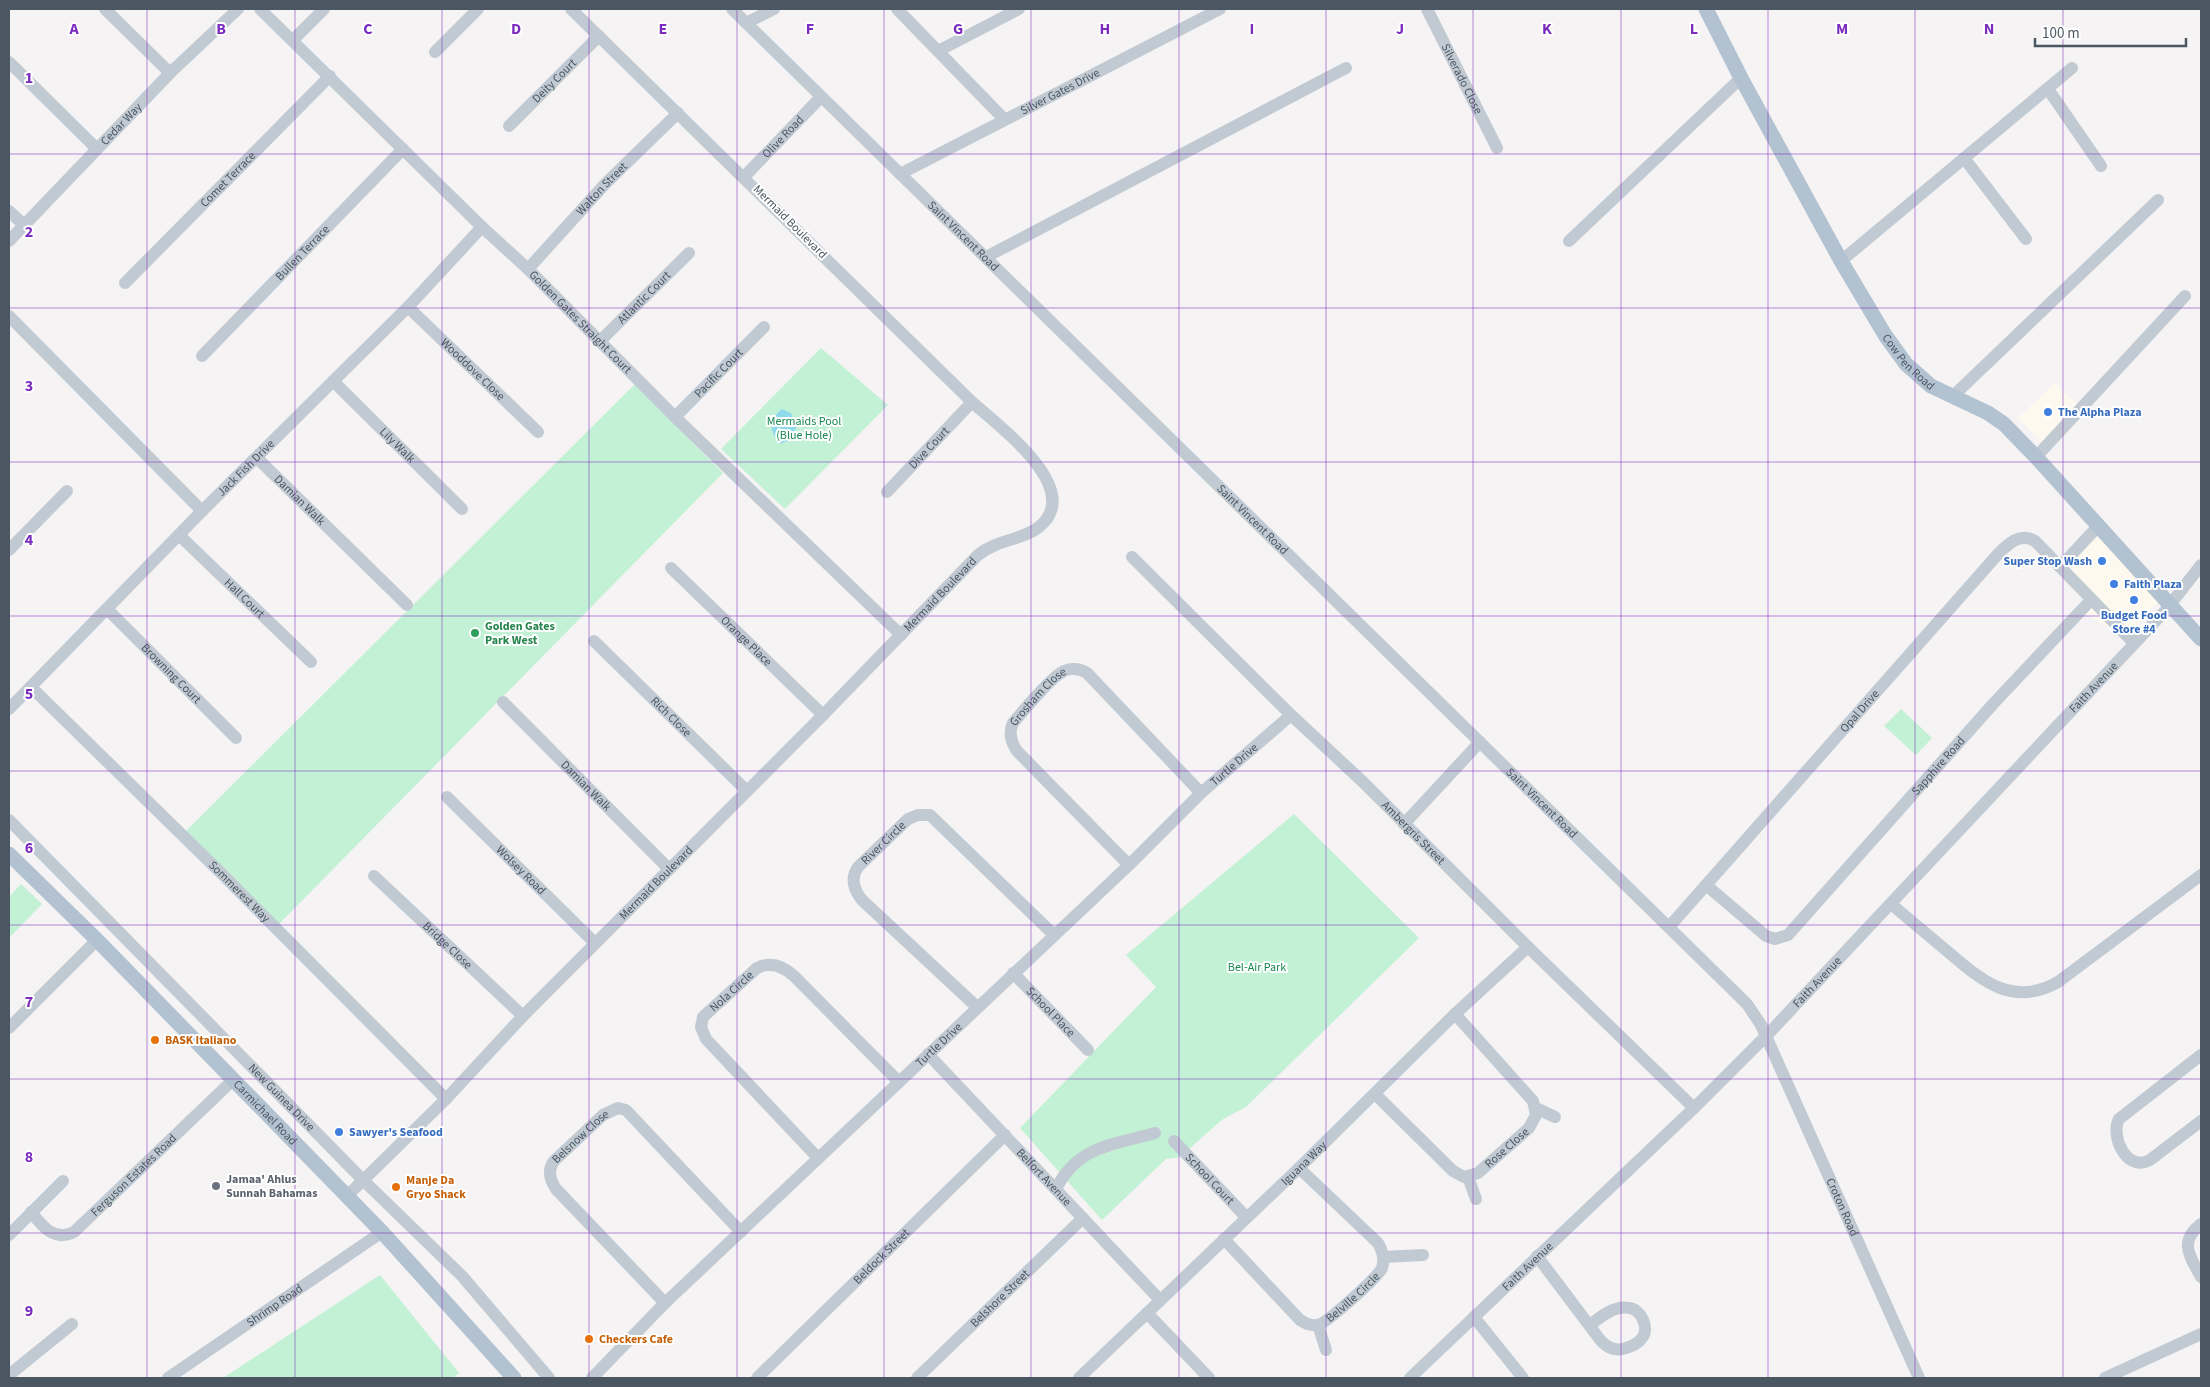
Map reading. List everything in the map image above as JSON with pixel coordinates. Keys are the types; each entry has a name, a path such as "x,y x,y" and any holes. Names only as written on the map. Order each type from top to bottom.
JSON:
{"main road":[{"name":"Cow Pen Road","path":"1706,9 1741,78 1841,261 1888,340 1906,364 1925,383 1997,419 2036,457 2201,639"},
{"name":"Carmichael Road","path":"9,854 96,940 382,1232 514,1378"}],"street":[{"path":"104,9 170,73"},
{"name":"Cedar Way","path":"9,241 96,148 170,73 238,9"},
{"name":"Golden Gates Straight Court","path":"260,9 901,635"},
{"path":"293,40 324,9"},
{"path":"435,52 478,9"},
{"name":"Mermaid Boulevard","path":"347,1196 446,1099 522,1016 823,715 978,555 997,543 1033,531 1043,524 1050,510 1052,494 1038,464 972,402 744,176 571,9"},
{"name":"Saint Vincent Road","path":"732,9 1747,1004 1758,1019 1766,1036"},
{"path":"746,23 774,9"},
{"path":"897,9 1004,119"},
{"path":"938,51 1019,9"},
{"name":"Silver Gates Drive","path":"900,174 1220,9"},
{"name":"Silverado Close","path":"1427,9 1497,148"},
{"name":"Deity Court","path":"509,126 598,36"},
{"path":"9,62 96,148"},
{"path":"986,257 1346,68"},
{"path":"1841,261 2072,68"},
{"name":"Comet Terrace","path":"125,283 330,76"},
{"path":"1569,241 1741,78"},
{"path":"2048,88 2101,166"},
{"name":"Olive Road","path":"744,176 821,96"},
{"name":"Walton Street","path":"528,269 605,184 678,114"},
{"name":"Bullen Terrace","path":"202,356 403,149"},
{"path":"1964,158 2026,239"},
{"path":"1952,397 2158,200"},
{"path":"9,211 24,225"},
{"name":"Jack Fish Drive","path":"9,710 202,511 408,307 482,227"},
{"name":"Atlantic Court","path":"600,341 689,253"},
{"path":"2036,457 2185,296"},
{"name":"Wooddove Close","path":"408,307 538,432"},
{"path":"9,316 202,511"},
{"name":"Pacific Court","path":"676,417 764,327"},
{"name":"Lily Walk","path":"333,381 462,509"},
{"name":"Dive Court","path":"887,492 972,402"},
{"name":"Damian Walk","path":"256,458 407,605"},
{"path":"9,550 68,491"},
{"path":"2099,525 2060,567 2134,643"},
{"name":"Hall Court","path":"179,535 311,662"},
{"name":"Opal Drive","path":"1669,927 2006,546 2019,538 2032,539 2060,567"},
{"name":"Ambergris Street","path":"1132,557 1528,948 1694,1108"},
{"name":"Faith Avenue","path":"1410,1378 1694,1108 1766,1036 2171,604 2201,565"},
{"name":"Orange Place","path":"671,568 823,715"},
{"name":"Sapphire Road","path":"1706,885 1766,936 1775,939 1788,935 1993,704 2091,600"},
{"name":"Browning Court","path":"107,609 236,738"},
{"name":"Rich Close","path":"594,641 747,791"},
{"name":"Grosham Close","path":"1129,865 1017,752 1012,741 1012,725 1056,676 1066,670 1074,669 1087,673 1202,794"},
{"name":"Sommerest Way","path":"31,687 224,876 446,1099"},
{"name":"Damian Walk","path":"503,702 669,869"},
{"name":"Turtle Drive","path":"592,1378 665,1303 1053,934 1129,865 1202,794 1291,714"},
{"path":"1404,824 1480,742"},
{"name":"Wolsey Road","path":"447,796 595,943"},
{"name":"River Circle","path":"977,1007 858,896 854,883 855,872 884,842 908,819 918,815 930,815 1053,934"},
{"name":"New Guinea Drive","path":"9,820 363,1180 462,1276 549,1378"},
{"path":"1891,904 1982,980 2008,991 2029,992 2050,987 2058,982 2201,875"},
{"name":"Bridge Close","path":"374,876 522,1016"},
{"path":"9,1028 96,940"},
{"name":"Iguana Way","path":"1080,1378 1299,1168 1455,1014 1528,948"},
{"name":"Nola Circle","path":"818,1158 706,1039 701,1027 704,1015 757,968 768,964 779,966 794,976 899,1082"},
{"name":"School Place","path":"1013,973 1088,1050"},
{"path":"1455,1014 1529,1095 1536,1108 1555,1117"},
{"name":"Croton Road","path":"1766,1036 1919,1378"},
{"name":"Belfort Avenue","path":"928,1054 1160,1300"},
{"path":"2201,1055 2119,1119 2116,1129 2125,1154 2132,1162 2140,1164 2150,1160 2201,1121"},
{"name":"Ferguson Estates Road","path":"31,1212 44,1228 54,1234 64,1236 74,1232 233,1080"},
{"path":"1375,1094 1456,1173 1468,1177 1476,1198"},
{"name":"Belsnow Close","path":"665,1303 552,1183 549,1169 554,1160 610,1110 618,1108 626,1110 741,1232"},
{"name":"Rose Close","path":"1468,1177 1480,1171 1529,1128 1535,1118 1536,1108"},
{"path":"1056,1189 1062,1176 1074,1162 1090,1152 1155,1133"},
{"name":"Beldock Street","path":"757,1378 1005,1135"},
{"name":"School Court","path":"1174,1141 1246,1217"},
{"name":"Belville Circle","path":"1224,1239 1300,1320 1308,1325 1318,1325 1328,1319 1377,1276 1382,1267 1383,1257 1375,1240 1299,1168"},
{"path":"9,1234 63,1181"},
{"name":"Belshore Street","path":"917,1378 1083,1218"},
{"path":"2201,1224 2190,1235 2187,1245 2190,1257 2201,1276"},
{"name":"Shrimp Road","path":"168,1378 382,1232"},
{"path":"1383,1257 1423,1255"},
{"path":"1537,1256 1590,1325"},
{"path":"1147,1313 1209,1378"},
{"path":"1474,1317 1524,1378"},
{"path":"9,1375 72,1324"},
{"path":"1318,1325 1326,1350"},
{"path":"2105,1378 2201,1334"}],"shaded area":[{"name":"The Alpha Plaza","path":"2055,383 2078,405 2042,443 2018,418"},
{"name":"Faith Plaza","path":"2100,534 2160,600 2125,638 2086,614 2097,601 2068,568"}],"green space":[{"name":"Mermaids Pool (Blue Hole)","path":"821,348 888,405 785,509 721,449"},
{"name":"Golden Gates Park West","path":"635,384 723,473 279,924 186,831"},
{"path":"1901,709 1932,738 1916,755 1884,726"},
{"name":"Bel-Air Park","path":"1294,814 1419,938 1246,1107 1223,1119 1180,1157 1166,1159 1102,1220 1020,1128 1156,987 1126,955"},
{"path":"21,884 42,904 9,938 9,897"},
{"path":"380,1275 459,1373 453,1378 223,1378"}],"water":[{"path":"782,409 791,413 797,426 790,440 780,444 777,442 771,424 774,417"}],"place":[{"name":"The Alpha Plaza","path":"2048,412"},
{"name":"Super Stop Wash","path":"2102,561"},
{"name":"Faith Plaza","path":"2114,584"},
{"name":"Budget Food Store #4","path":"2134,600"},
{"name":"Golden Gates Park West","path":"475,633"},
{"name":"BASK Italiano","path":"155,1040"},
{"name":"Sawyer's Seafood","path":"339,1132"},
{"name":"Jamaa' Ahlus Sunnah Bahamas","path":"216,1186"},
{"name":"Manje Da Gryo Shack","path":"396,1187"},
{"name":"Checkers Cafe","path":"589,1339"}]}
